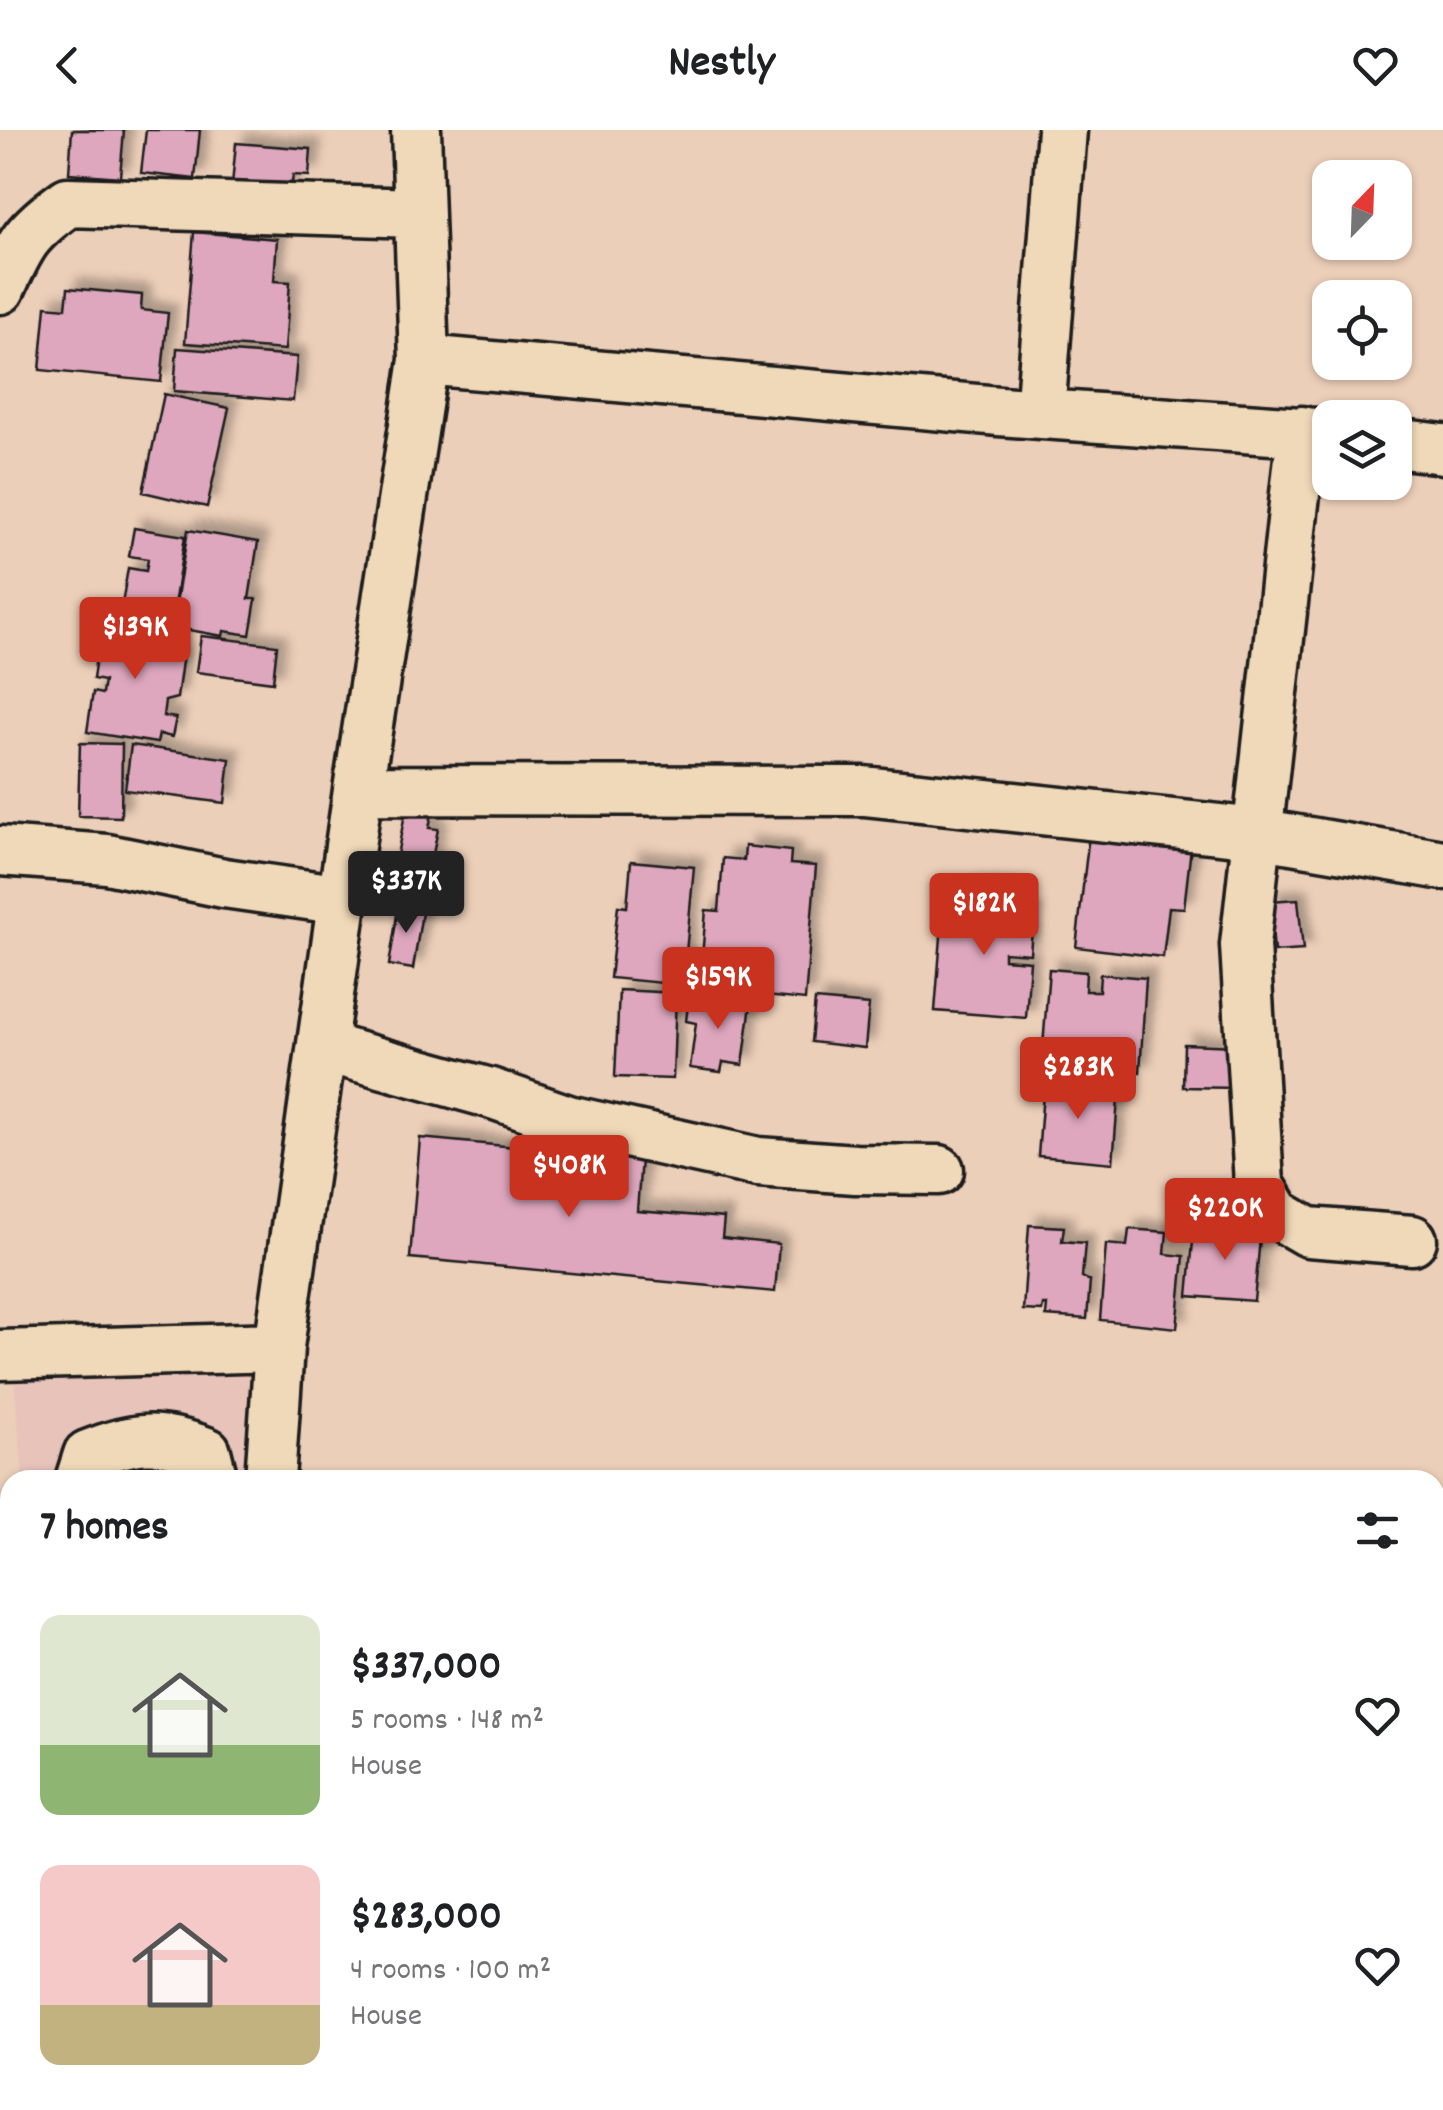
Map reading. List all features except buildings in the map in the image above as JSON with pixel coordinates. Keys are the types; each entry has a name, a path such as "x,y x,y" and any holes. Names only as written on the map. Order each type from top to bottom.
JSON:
{"street":[{"path":"271,1470 279,1346 424,360 416,130"},
{"path":"1040,414 1062,130"},
{"path":"0,289 15,254 33,227 68,202 417,213"},
{"path":"424,360 1040,414 1312,433"},
{"path":"1412,445 1443,449"},
{"path":"1312,460 1257,834 1245,944 1259,1184 1277,1214 1308,1232 1412,1240"},
{"path":"358,790 864,791 1257,834 1443,865"},
{"path":"0,851 107,860 224,883 343,900"},
{"path":"323,1048 490,1092 568,1120 758,1162 938,1170"},
{"path":"0,1354 279,1346"},
{"path":"83,1470 88,1455 124,1440 176,1440 206,1452 210,1470"}],"shaded area":[{"path":"263,1371 252,1470 22,1470 14,1380"}]}
